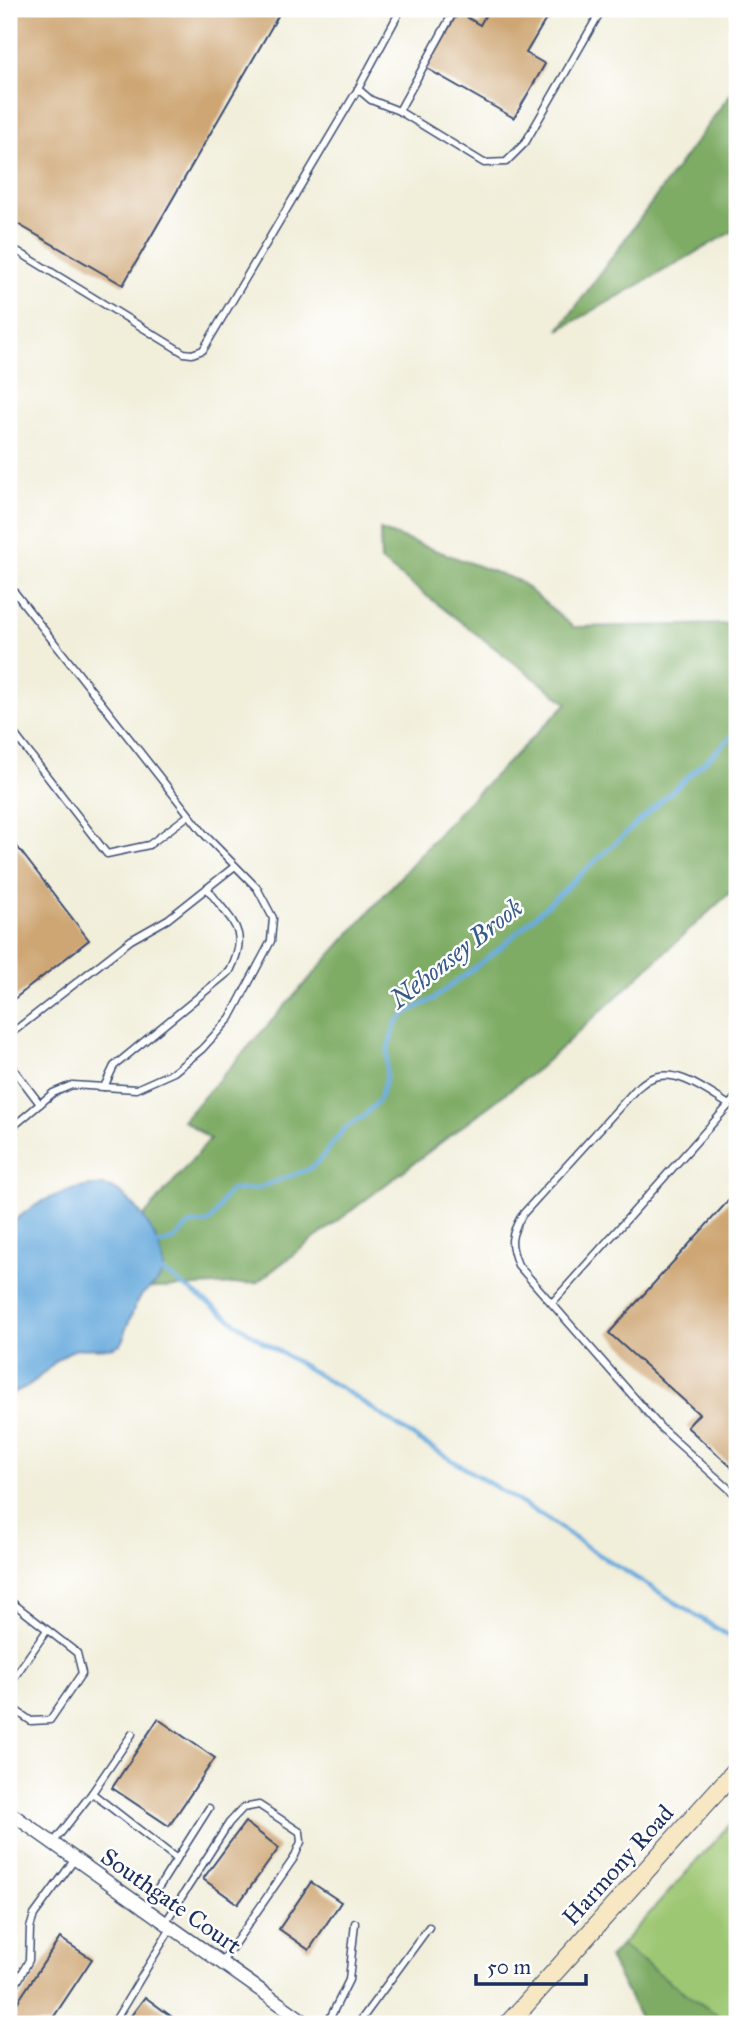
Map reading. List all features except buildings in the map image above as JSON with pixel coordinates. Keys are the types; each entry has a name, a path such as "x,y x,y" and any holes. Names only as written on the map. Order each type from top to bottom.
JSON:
{"main road":[{"name":"Harmony Road","path":"508,2024 737,1769"}],"street":[{"name":"Southgate Court","path":"9,1812 308,2024"}],"lane":[{"path":"9,246 184,353 192,355 203,351 358,89 401,9"},
{"path":"399,111 455,9"},
{"path":"358,89 371,100 399,111 484,163 506,162 526,143 602,9"},
{"path":"9,585 189,815 257,888 273,918 271,941 230,1018 202,1049 174,1072 136,1089 72,1085 53,1093 9,1129"},
{"path":"9,727 107,854 149,845 189,815"},
{"path":"9,1035 131,940 168,919 235,866"},
{"path":"104,1087 114,1066 230,971 239,953 240,932 207,888"},
{"path":"9,1063 40,1104"},
{"path":"729,1105 686,1080 668,1075 650,1078 636,1089 522,1215 513,1231 511,1247 518,1265 661,1427 737,1496"},
{"path":"552,1303 737,1096"},
{"path":"9,1600 77,1653 82,1674 50,1720 31,1721 12,1708 9,1694"},
{"path":"9,1685 47,1630"},
{"path":"53,1843 92,1793 132,1734"},
{"path":"92,1793 177,1858"},
{"path":"113,2024 229,1823 243,1808 259,1805 300,1832 301,1842 295,1858 221,1963"},
{"path":"145,1909 209,1808"},
{"path":"9,1991 29,1960 30,1928 34,1915 75,1859"},
{"path":"327,2024 349,1980 355,1923"},
{"path":"358,2024 429,1927"}],"green space":[{"path":"737,85 737,229 559,330"},
{"path":"380,530 519,581 573,627 737,624 737,886 539,1068 256,1283 119,1290 133,1229 210,1139 183,1120 461,809 567,703 381,561"},
{"path":"737,1816 737,2024 732,2024 690,1997 621,1945"},
{"path":"621,1945 690,1997 732,2024 643,2024 609,1958"}],"water":[{"path":"90,1186 111,1188 130,1201 139,1212 160,1250 163,1262 161,1277 139,1300 120,1344 114,1347 74,1350 56,1361 35,1381 9,1395 9,1226 46,1200"}],"waterway":[{"name":"Nehonsey Brook","path":"154,1246 175,1239 190,1224 207,1223 231,1190 255,1189 309,1169 317,1163 344,1129 365,1115 379,1100 386,1078 388,1048 396,1023 408,1012 432,1000 499,949 737,732"},
{"path":"159,1270 260,1340 352,1395 737,1641"}]}
